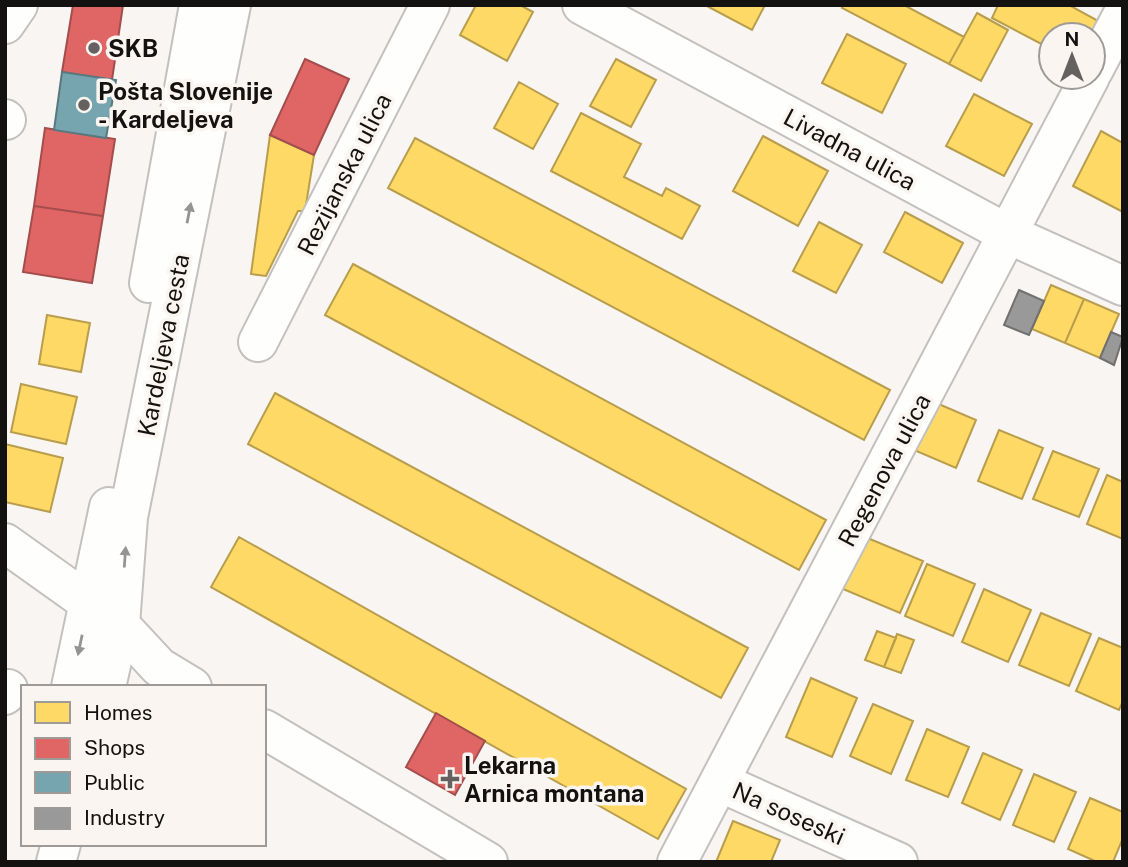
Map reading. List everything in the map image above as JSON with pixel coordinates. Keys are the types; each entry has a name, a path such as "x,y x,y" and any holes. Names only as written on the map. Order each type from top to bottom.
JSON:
{"street":[{"path":"5,24 19,5"},
{"name":"Kardeljeva cesta","path":"71,685 89,603 199,5"},
{"name":"Kardeljeva cesta","path":"106,685 120,625 128,517 231,5"},
{"name":"Rezijanska ulica","path":"258,342 430,5"},
{"name":"Livadna ulica","path":"582,5 1008,234 1123,286"},
{"path":"1107,44 1123,14"},
{"name":"Regenova ulica","path":"677,862 1083,91"},
{"path":"5,543 120,625 159,667 189,685"},
{"path":"266,730 488,862"},
{"name":"Na soseski","path":"719,782 898,862"}],"building: Homes":[{"path":"476,5 520,5 533,12 507,61 460,35"},
{"path":"705,5 765,5 752,30"},
{"path":"844,5 904,5 964,37 949,64 842,8"},
{"path":"998,5 1069,5 1098,21 1037,21 1037,42 992,18"},
{"path":"977,13 1008,30 981,81 949,64"},
{"path":"847,34 906,64 882,113 822,83"},
{"path":"616,59 656,80 631,127 590,106"},
{"path":"519,82 558,104 533,149 494,128"},
{"path":"974,94 1032,124 1004,176 946,146"},
{"path":"581,113 641,144 624,177 662,196 666,188 700,206 682,239 551,171"},
{"path":"1101,131 1123,143 1123,212 1073,186"},
{"path":"270,135 314,155 305,211 298,211 266,276 251,274"},
{"path":"763,136 828,171 798,226 733,191"},
{"path":"415,138 890,390 864,440 388,188"},
{"path":"905,212 963,243 942,283 884,252"},
{"path":"819,222 862,245 836,293 793,271"},
{"path":"353,264 826,520 799,570 325,315"},
{"path":"1051,285 1084,299 1065,343 1032,329"},
{"path":"1084,299 1119,314 1100,358 1065,343"},
{"path":"47,315 90,323 81,372 39,364"},
{"path":"21,384 77,397 66,444 11,432"},
{"path":"275,393 748,648 721,698 248,444"},
{"path":"934,402 976,420 956,468 914,450"},
{"path":"999,430 1043,448 1022,499 978,481"},
{"path":"5,444 63,458 50,512 5,502"},
{"path":"1053,451 1099,469 1079,517 1033,499"},
{"path":"1107,475 1123,482 1123,539 1087,524"},
{"path":"239,537 686,789 658,839 211,587"},
{"path":"865,537 923,561 900,613 843,589"},
{"path":"927,564 975,584 953,636 905,616"},
{"path":"984,589 1031,610 1008,662 962,642"},
{"path":"1041,613 1091,634 1069,686 1019,665"},
{"path":"877,631 896,638 884,667 865,660"},
{"path":"897,634 914,640 901,673 884,667"},
{"path":"1099,638 1123,648 1123,701 1119,710 1076,691"},
{"path":"811,678 857,698 832,757 786,737"},
{"path":"873,704 913,721 891,774 850,756"},
{"path":"927,729 969,747 948,797 906,780"},
{"path":"983,753 1022,770 1000,820 962,803"},
{"path":"1034,774 1076,792 1054,842 1013,825"},
{"path":"1090,798 1123,812 1123,838 1113,862 1097,862 1068,849"},
{"path":"733,821 780,840 771,862 716,862"}],"building: Shops":[{"path":"73,5 123,5 112,80 62,72"},
{"path":"305,59 349,79 314,155 270,135"},
{"path":"45,128 115,139 103,216 34,206"},
{"path":"34,206 103,216 92,283 23,272"},
{"path":"436,713 485,741 455,795 406,767"}],"building: Public":[{"name":"Pošta Slovenije - Kardeljeva","path":"62,72 116,80 106,138 54,130"}],"building: Industry":[{"path":"1019,290 1044,301 1029,335 1004,325"},
{"path":"1111,332 1123,337 1114,365 1100,358"}],"place":[{"name":"SKB","path":"94,48"},
{"name":"Pošta Slovenije - Kardeljeva","path":"84,105"},
{"name":"Lekarna Arnica montana","path":"450,779"}]}
